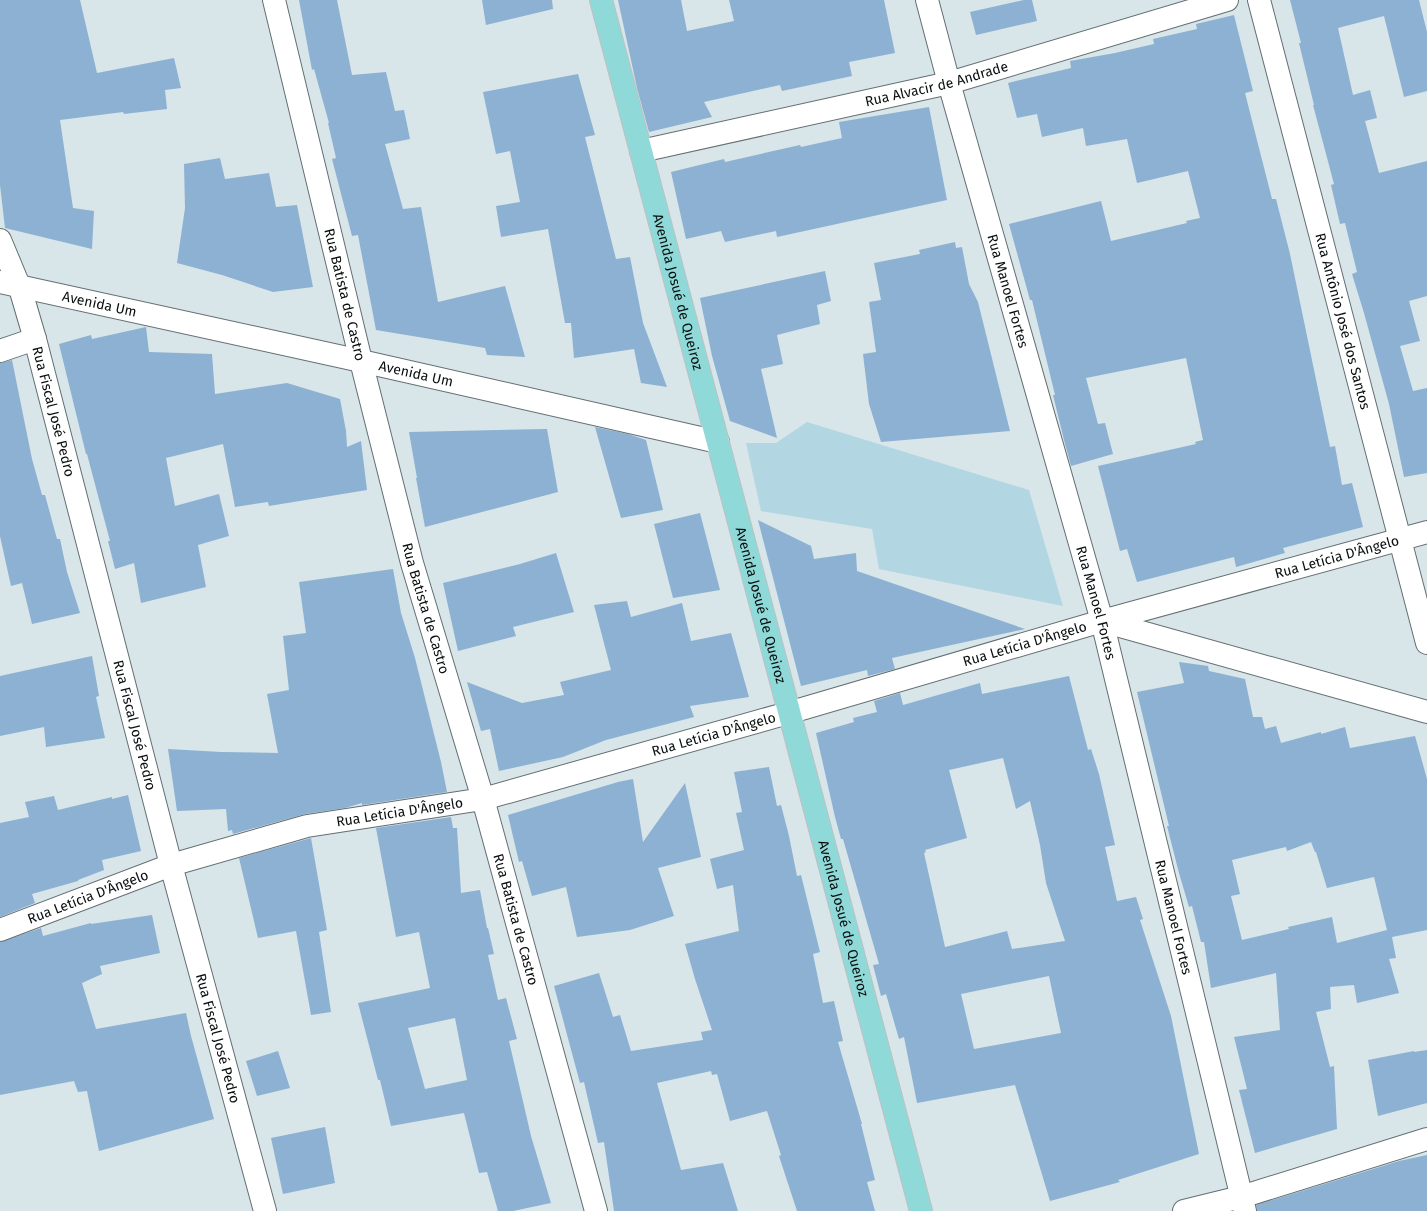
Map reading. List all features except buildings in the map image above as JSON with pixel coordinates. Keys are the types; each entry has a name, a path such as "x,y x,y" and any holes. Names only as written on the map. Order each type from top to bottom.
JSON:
{"main road":[{"name":"Avenida Josué de Queiroz","path":"601,0 788,713 921,1211"}],"street":[{"name":"Rua Batista de Castro","path":"274,0 361,361 412,563 483,799 596,1211"},
{"name":"Rua Manoel Fortes","path":"927,0 949,83 1102,621 1243,1204"},
{"name":"Rua Alvacir de Andrade","path":"641,151 949,83 1227,0"},
{"name":"Rua Antônio José dos Santos","path":"1259,0 1427,642"},
{"name":"Rua Fiscal José Pedro","path":"0,240 10,285 35,339 171,865 265,1211"},
{"name":"Avenida Um","path":"10,285 361,361 718,442"},
{"path":"0,351 35,339"},
{"name":"Rua Letícia D'Ângelo","path":"0,930 171,865 307,826 483,799 788,713 1102,621 1400,538 1427,532"},
{"path":"1102,621 1427,712"},
{"path":"1184,1211 1243,1204 1427,1140"}],"shaded area":[{"path":"807,422 1029,490 1063,606 879,569 872,529 761,511 746,443 776,443"}]}
